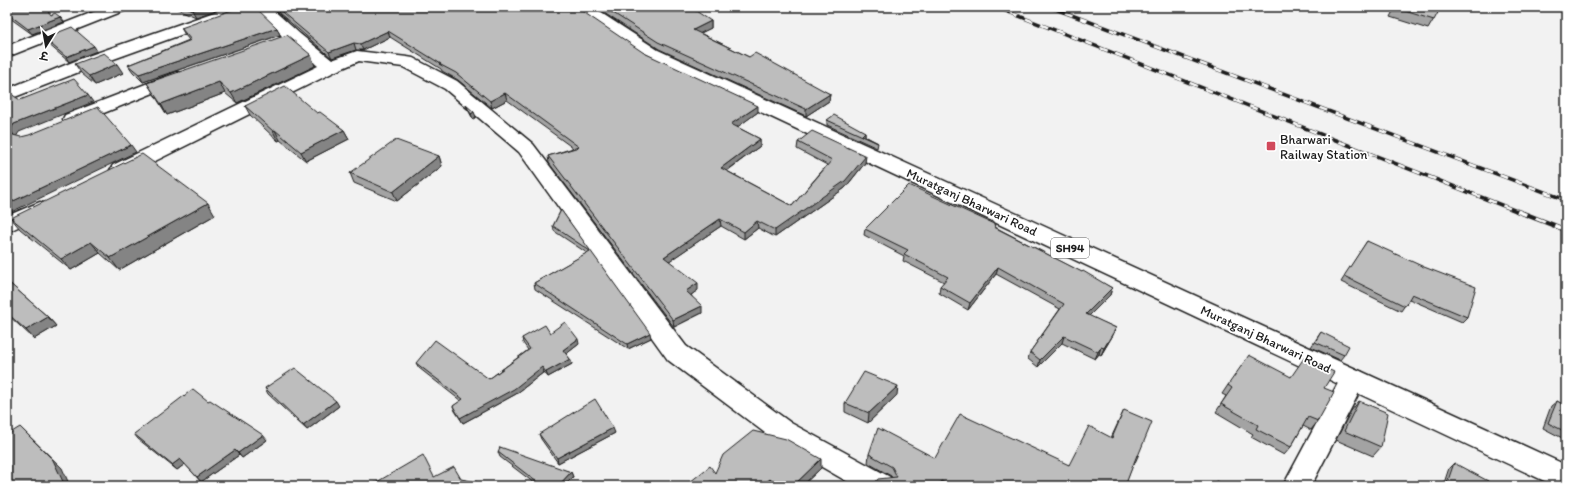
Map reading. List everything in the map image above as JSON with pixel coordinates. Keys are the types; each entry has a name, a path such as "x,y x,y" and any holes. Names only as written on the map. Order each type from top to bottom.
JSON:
{"street":[{"path":"7,52 120,7"},
{"path":"7,95 91,61 244,7"},
{"path":"261,7 287,40 330,67"},
{"name":"Muratganj Bharwari Road","path":"580,7 652,54 1566,478"},
{"path":"100,179 330,67 357,56 407,62 450,85 526,148 677,353 782,431 880,486"},
{"path":"56,125 165,81 196,71"},
{"path":"7,225 57,200"},
{"path":"1297,486 1353,379"}],"building":[{"path":"7,7 45,7 51,15 55,13 60,17 28,29 7,13"},
{"path":"185,7 202,7 192,10"},
{"path":"240,7 255,7 277,28 139,74 128,65 191,40 181,28"},
{"path":"276,7 576,7 644,53 758,106 731,124 760,139 721,168 792,206 832,160 798,142 812,131 866,156 845,181 775,230 757,221 744,232 720,219 664,257 698,283 686,291 702,306 673,320 548,156 579,147 505,93 490,101 456,73 439,64 441,64 388,31 360,44 354,43 329,52"},
{"path":"604,7 654,7 659,11 668,7 690,7 711,21 693,30 749,57 755,53 830,94 806,109 658,42"},
{"path":"1395,7 1441,7 1434,20"},
{"path":"72,27 94,46 66,57 44,38"},
{"path":"287,35 311,55 231,93 219,82 161,104 147,83"},
{"path":"104,53 117,64 89,76 75,64"},
{"path":"74,79 88,95 14,124 10,130 13,135 21,137 29,135 98,107 131,145 7,204 7,92 20,100"},
{"path":"285,86 317,113 320,112 344,130 301,152 275,130 273,131 245,106"},
{"path":"466,105 474,112 471,114"},
{"path":"834,115 865,132 862,135 878,143 827,120"},
{"path":"396,140 439,156 393,192 350,173"},
{"path":"142,154 208,203 110,258 91,242 61,259 11,218"},
{"path":"909,185 996,225 994,227 1082,272 1083,271 1112,288 1086,314 1116,328 1104,348 1101,347 1098,352 1064,336 1040,360 1030,352 1064,304 998,267 970,303 940,286 948,277 904,254 908,250 865,229"},
{"path":"561,210 650,333 627,344 534,283 590,251 553,226"},
{"path":"1367,241 1424,267 1476,287 1467,317 1412,294 1405,306 1344,276"},
{"path":"7,281 48,317 26,330 7,313"},
{"path":"565,322 578,339 563,350 570,359 546,372 542,367 514,389 460,418 453,406 463,399 416,363 435,340 489,379 530,349 522,338 545,325 550,333"},
{"path":"1321,332 1349,346 1344,355 1315,342"},
{"path":"1249,355 1291,377 1304,358 1334,372 1324,388 1334,392 1318,421 1308,417 1291,447 1256,429 1258,425 1221,404 1232,388 1228,385"},
{"path":"295,368 336,401 303,425 265,388"},
{"path":"864,372 898,386 869,413 845,403"},
{"path":"193,389 208,401 210,400 263,435 238,453 235,450 197,477 180,459 172,465 134,434"},
{"path":"595,399 613,428 557,458 539,434"},
{"path":"1359,401 1388,413 1381,447 1344,431"},
{"path":"1557,401 1566,406 1566,432 1548,423"},
{"path":"1124,410 1152,422 1125,486 1006,486 1001,484 1000,486 951,486 941,481 938,486 873,486 878,479 897,477 892,467 869,454 878,428 935,458 960,414 1069,465 1089,426 1112,438"},
{"path":"20,427 53,460 65,486 7,486 7,435"},
{"path":"753,431 786,439 821,459 793,486 778,486 770,479 761,486 685,486 710,466 715,473 723,455"},
{"path":"500,447 571,472 558,486 542,486 498,452"},
{"path":"423,455 434,477 454,467 461,479 477,482 474,486 370,486"},
{"path":"1454,463 1488,481 1487,486 1446,486"},
{"path":"1216,481 1226,486 1214,486"}],"railway":[{"path":"996,7 1519,212"},
{"path":"1050,7 1566,200"},
{"path":"1517,211 1566,230"}],"place":[{"name":"Bharwari Railway Station","path":"1271,146"}]}
